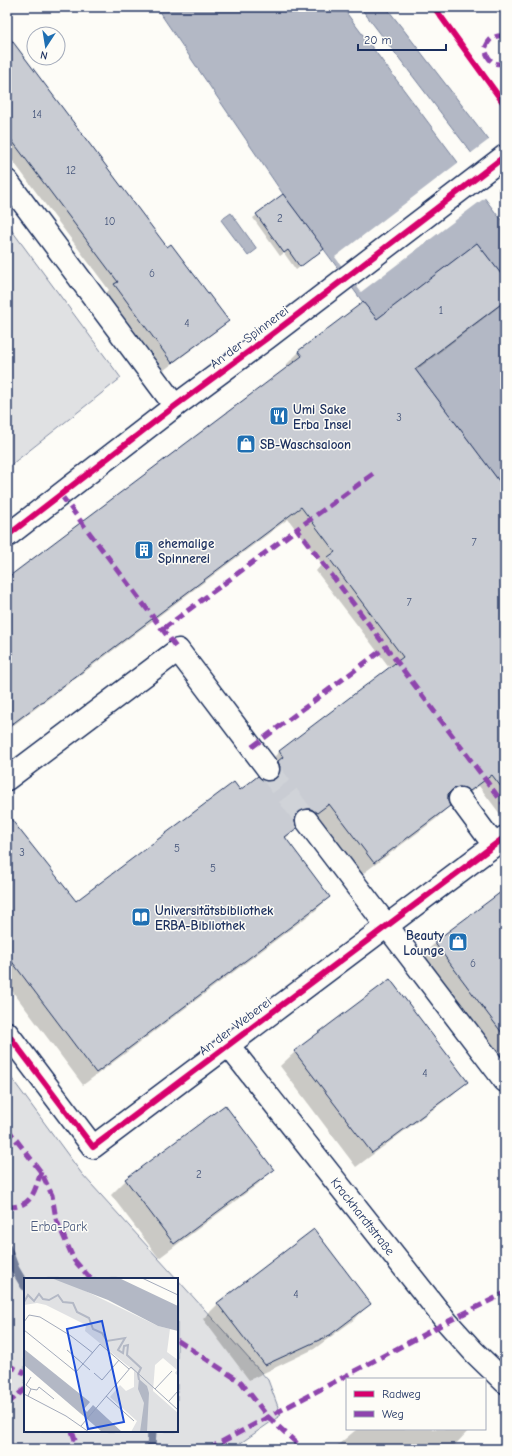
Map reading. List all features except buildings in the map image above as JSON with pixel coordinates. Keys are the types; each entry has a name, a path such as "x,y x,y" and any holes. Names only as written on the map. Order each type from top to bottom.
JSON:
{"street":[{"name":"An der Spinnerei","path":"7,536 175,406 342,281 505,156"},
{"path":"7,181 175,406"},
{"path":"7,779 178,650 268,769"},
{"path":"460,799 500,841"},
{"path":"307,821 505,1081"},
{"name":"An der Weberei","path":"7,1033 93,1147 500,841"},
{"name":"Krackhardtstraße","path":"228,1045 447,1322 474,1352 505,1382"}],"green space":[{"path":"7,224 121,378 7,468"},
{"name":"Erba-Park","path":"7,1072 82,1174 176,1278 24,1278 24,1432 178,1432 178,1280 268,1380 281,1415 232,1449 7,1449"}],"shaded area":[{"path":"156,7 342,7 498,216 505,222 505,279 477,243 376,320 283,194"},
{"path":"360,7 386,7 505,161 505,197"},
{"path":"231,213 257,249 248,256 221,220"},
{"path":"505,301 505,489 415,369"}],"pier":[{"path":"490,139 505,158 505,183 497,189 470,154"},
{"path":"459,162 486,197 361,292 335,257"}],"waterway":[{"path":"7,1248 15,1269 24,1284"},
{"path":"151,1449 152,1432"}],"tunnel":[{"path":"268,769 307,821"}],"marked path":[{"path":"505,36 492,38 488,42 485,49 489,59 494,63 505,63"},
{"path":"373,474 297,529 386,647"},
{"path":"61,495 178,650"},
{"path":"163,629 297,529"},
{"path":"252,747 386,647 505,806"},
{"path":"7,1128 41,1172 52,1195 56,1219 74,1260 90,1278"},
{"path":"7,1207 15,1207 27,1202 34,1192 41,1172"},
{"path":"208,1449 447,1322 505,1293"},
{"path":"178,1341 241,1382 267,1416 303,1449"},
{"path":"7,1365 24,1373"},
{"path":"7,1404 24,1390"},
{"path":"72,1432 78,1449"}],"cycle path":[{"path":"434,7 505,105"},
{"path":"7,536 175,406 267,338 505,156"},
{"path":"7,1033 93,1147 505,837"}],"place":[{"name":"Umi Sake Erba Insel","path":"279,416"},
{"name":"SB-Waschsaloon","path":"246,444"},
{"name":"ehemalige Spinnerei","path":"144,550"},
{"name":"Universitätsbibliothek ERBA-Bibliothek","path":"141,917"},
{"name":"Beauty Lounge","path":"458,942"}]}
